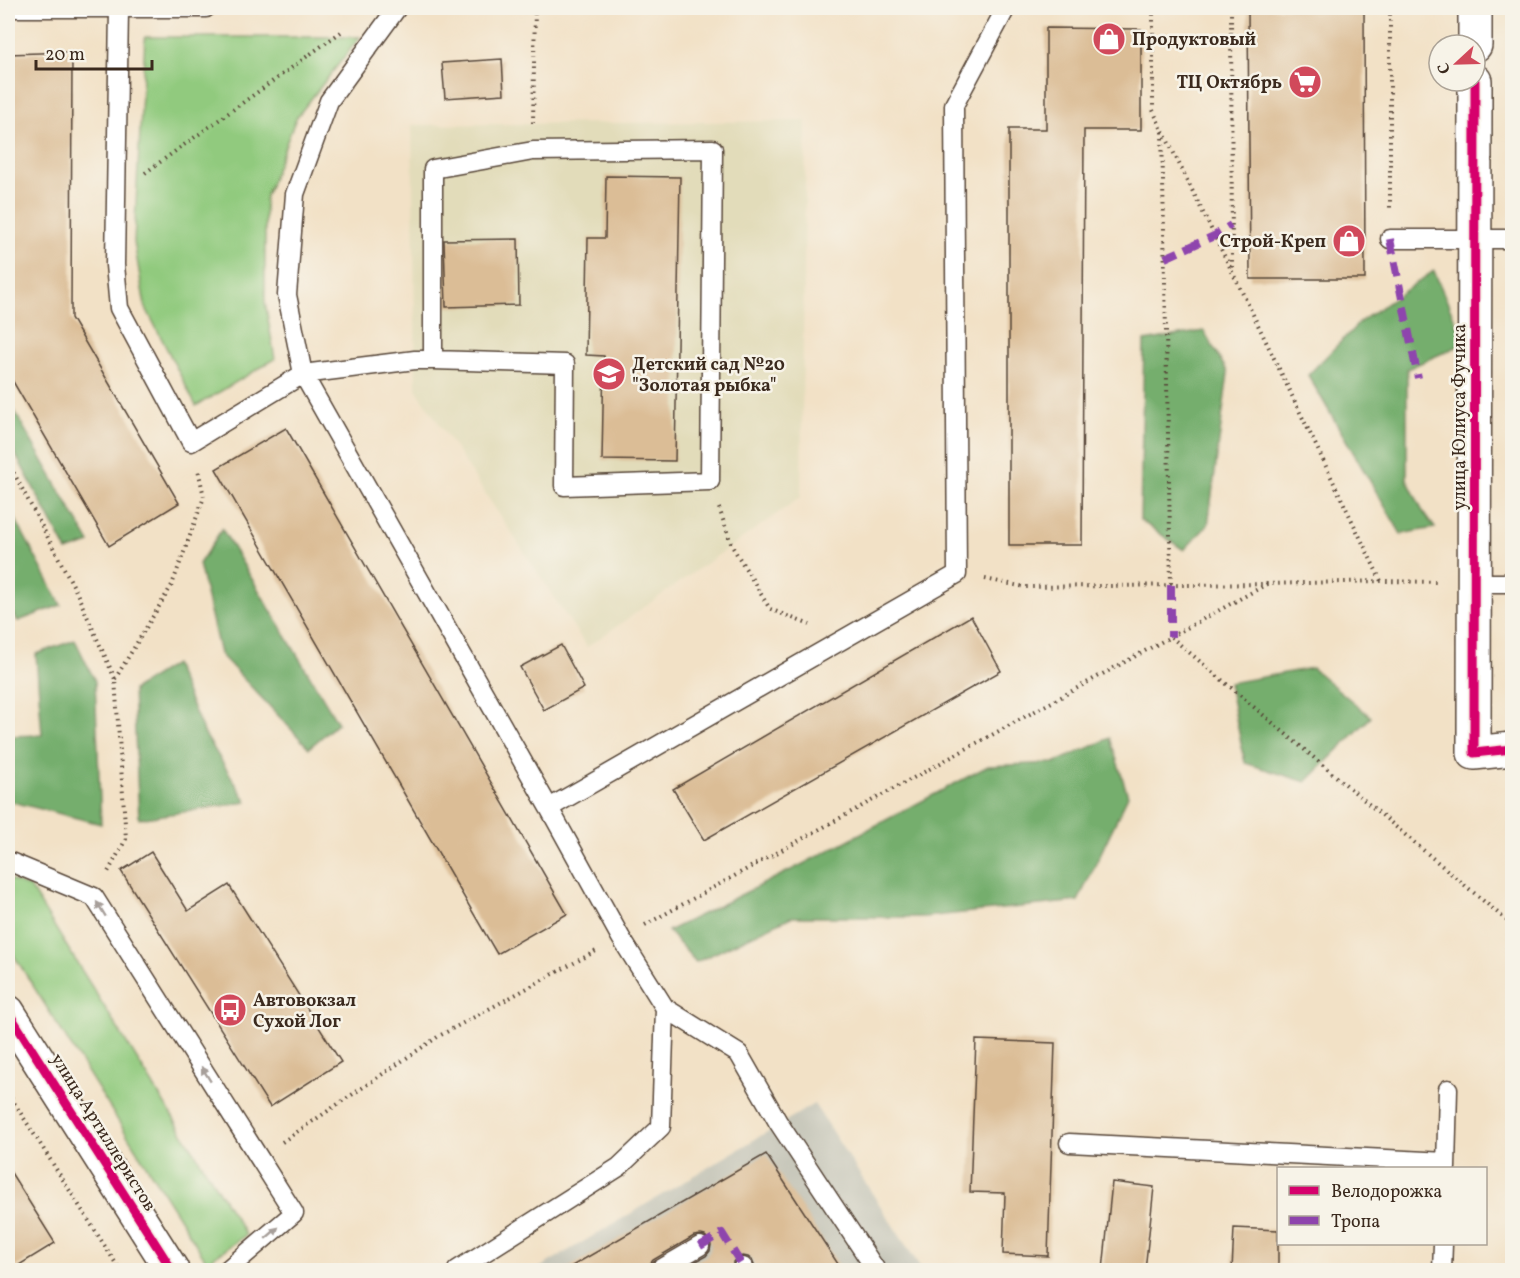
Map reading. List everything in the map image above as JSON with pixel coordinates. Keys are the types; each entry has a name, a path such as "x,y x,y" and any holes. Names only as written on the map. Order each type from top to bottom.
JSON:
{"street":[{"path":"1475,8 1475,33"},
{"name":"улица Юлиуса Фучика","path":"1475,93 1474,753 1512,749"},
{"name":"улица Артиллеристов","path":"8,1012 172,1270"}],"lane":[{"path":"8,8 206,8"},
{"path":"398,8 328,101 295,194 287,295 303,374 621,938 664,1008 739,1054 778,1122 876,1270"},
{"path":"549,808 957,574 954,105 1006,8"},
{"path":"118,9 114,265 119,308 191,441 303,374 415,360 565,364 564,486 710,481 713,149 533,151 433,169 433,360"},
{"path":"1390,239 1512,239"},
{"path":"1475,584 1512,583"},
{"path":"8,861 94,897 294,1214 227,1270"},
{"path":"457,1270 619,1167 661,1126 664,1008"},
{"path":"1069,1143 1446,1165 1448,1089"},
{"path":"1442,1270 1443,1245"},
{"path":"659,1270 700,1246"}],"path":[{"path":"533,151 535,8"},
{"path":"1153,8 1153,110 1381,581"},
{"path":"1231,8 1232,273"},
{"path":"1390,8 1390,239"},
{"path":"115,195 347,28"},
{"path":"1162,130 1171,585"},
{"path":"115,679 172,585 204,497 191,441"},
{"path":"8,462 75,589 115,679 126,839 108,872"},
{"path":"710,481 732,546 770,609 845,638"},
{"path":"957,574 1025,587 1381,581 1475,584"},
{"path":"259,1158 439,1036 1267,584"},
{"path":"1171,637 1512,925"},
{"path":"8,1093 120,1270"}],"shaded area":[{"name":"Детский сад №20 \"Золотая рыбка\"","path":"806,121 801,497 587,647 416,389 412,125"},
{"path":"814,1104 922,1270 536,1270"}],"green space":[{"path":"145,37 360,37 296,118 265,198 265,302 275,359 196,406 145,306 134,242"},
{"path":"1434,271 1465,343 1407,369 1407,479 1422,510 1435,528 1401,534 1308,375 1361,321"},
{"path":"1204,331 1228,373 1208,525 1184,550 1140,520 1144,341"},
{"path":"8,400 90,543 67,551 8,440"},
{"path":"8,505 61,605 18,621 8,608"},
{"path":"222,529 338,723 309,748 220,654 199,564"},
{"path":"75,640 95,681 101,824 8,801 8,736 42,735 36,654"},
{"path":"174,664 204,733 247,802 139,819 133,690"},
{"path":"1312,668 1371,717 1306,782 1245,763 1229,683"},
{"path":"1110,738 1128,796 1078,901 924,917 791,917 696,962 668,931 803,864 988,766 1054,763"},
{"path":"8,879 30,887 246,1235 207,1262 8,946"}],"building":[{"path":"1248,8 1364,8 1365,279 1250,279"},
{"path":"1046,28 1141,29 1141,130 1084,130 1082,545 1009,545 1009,129 1046,129"},
{"path":"72,52 71,318 179,503 109,546 8,373 8,54"},
{"path":"502,59 504,94 445,98 442,63"},
{"path":"606,176 680,177 675,461 602,460 604,356 586,355 588,238 605,238"},
{"path":"518,239 519,305 446,307 444,240"},
{"path":"286,428 567,914 497,954 216,469"},
{"path":"971,616 1001,671 704,840 673,789"},
{"path":"561,645 584,688 544,710 520,667"},
{"path":"151,852 188,911 229,885 341,1062 270,1107 121,871"},
{"path":"976,1040 1055,1043 1048,1256 1003,1254 1005,1193 970,1192"},
{"path":"766,1154 842,1270 756,1270 752,1260 743,1256 737,1257 733,1262 733,1270 680,1270 706,1256 710,1251 709,1240 701,1235 694,1236 653,1260 648,1270 565,1270"},
{"path":"8,1168 55,1243 11,1270 8,1270"},
{"path":"1112,1182 1154,1187 1145,1270 1103,1270"},
{"path":"1234,1228 1277,1230 1278,1270 1232,1270"}],"marked path":[{"path":"1165,258 1214,236 1231,225"},
{"path":"1390,239 1418,378"},
{"path":"1171,585 1171,637"},
{"path":"700,1246 722,1233 743,1267"}],"cycle path":[{"path":"1475,93 1474,753 1512,749"},
{"path":"8,1012 172,1270"}],"place":[{"name":"Продуктовый","path":"1109,39"},
{"name":"ТЦ Октябрь","path":"1305,82"},
{"name":"Строй-Креп","path":"1349,241"},
{"name":"Детский сад №20 \"Золотая рыбка\"","path":"609,374"},
{"name":"Автовокзал Сухой Лог","path":"230,1010"}]}
